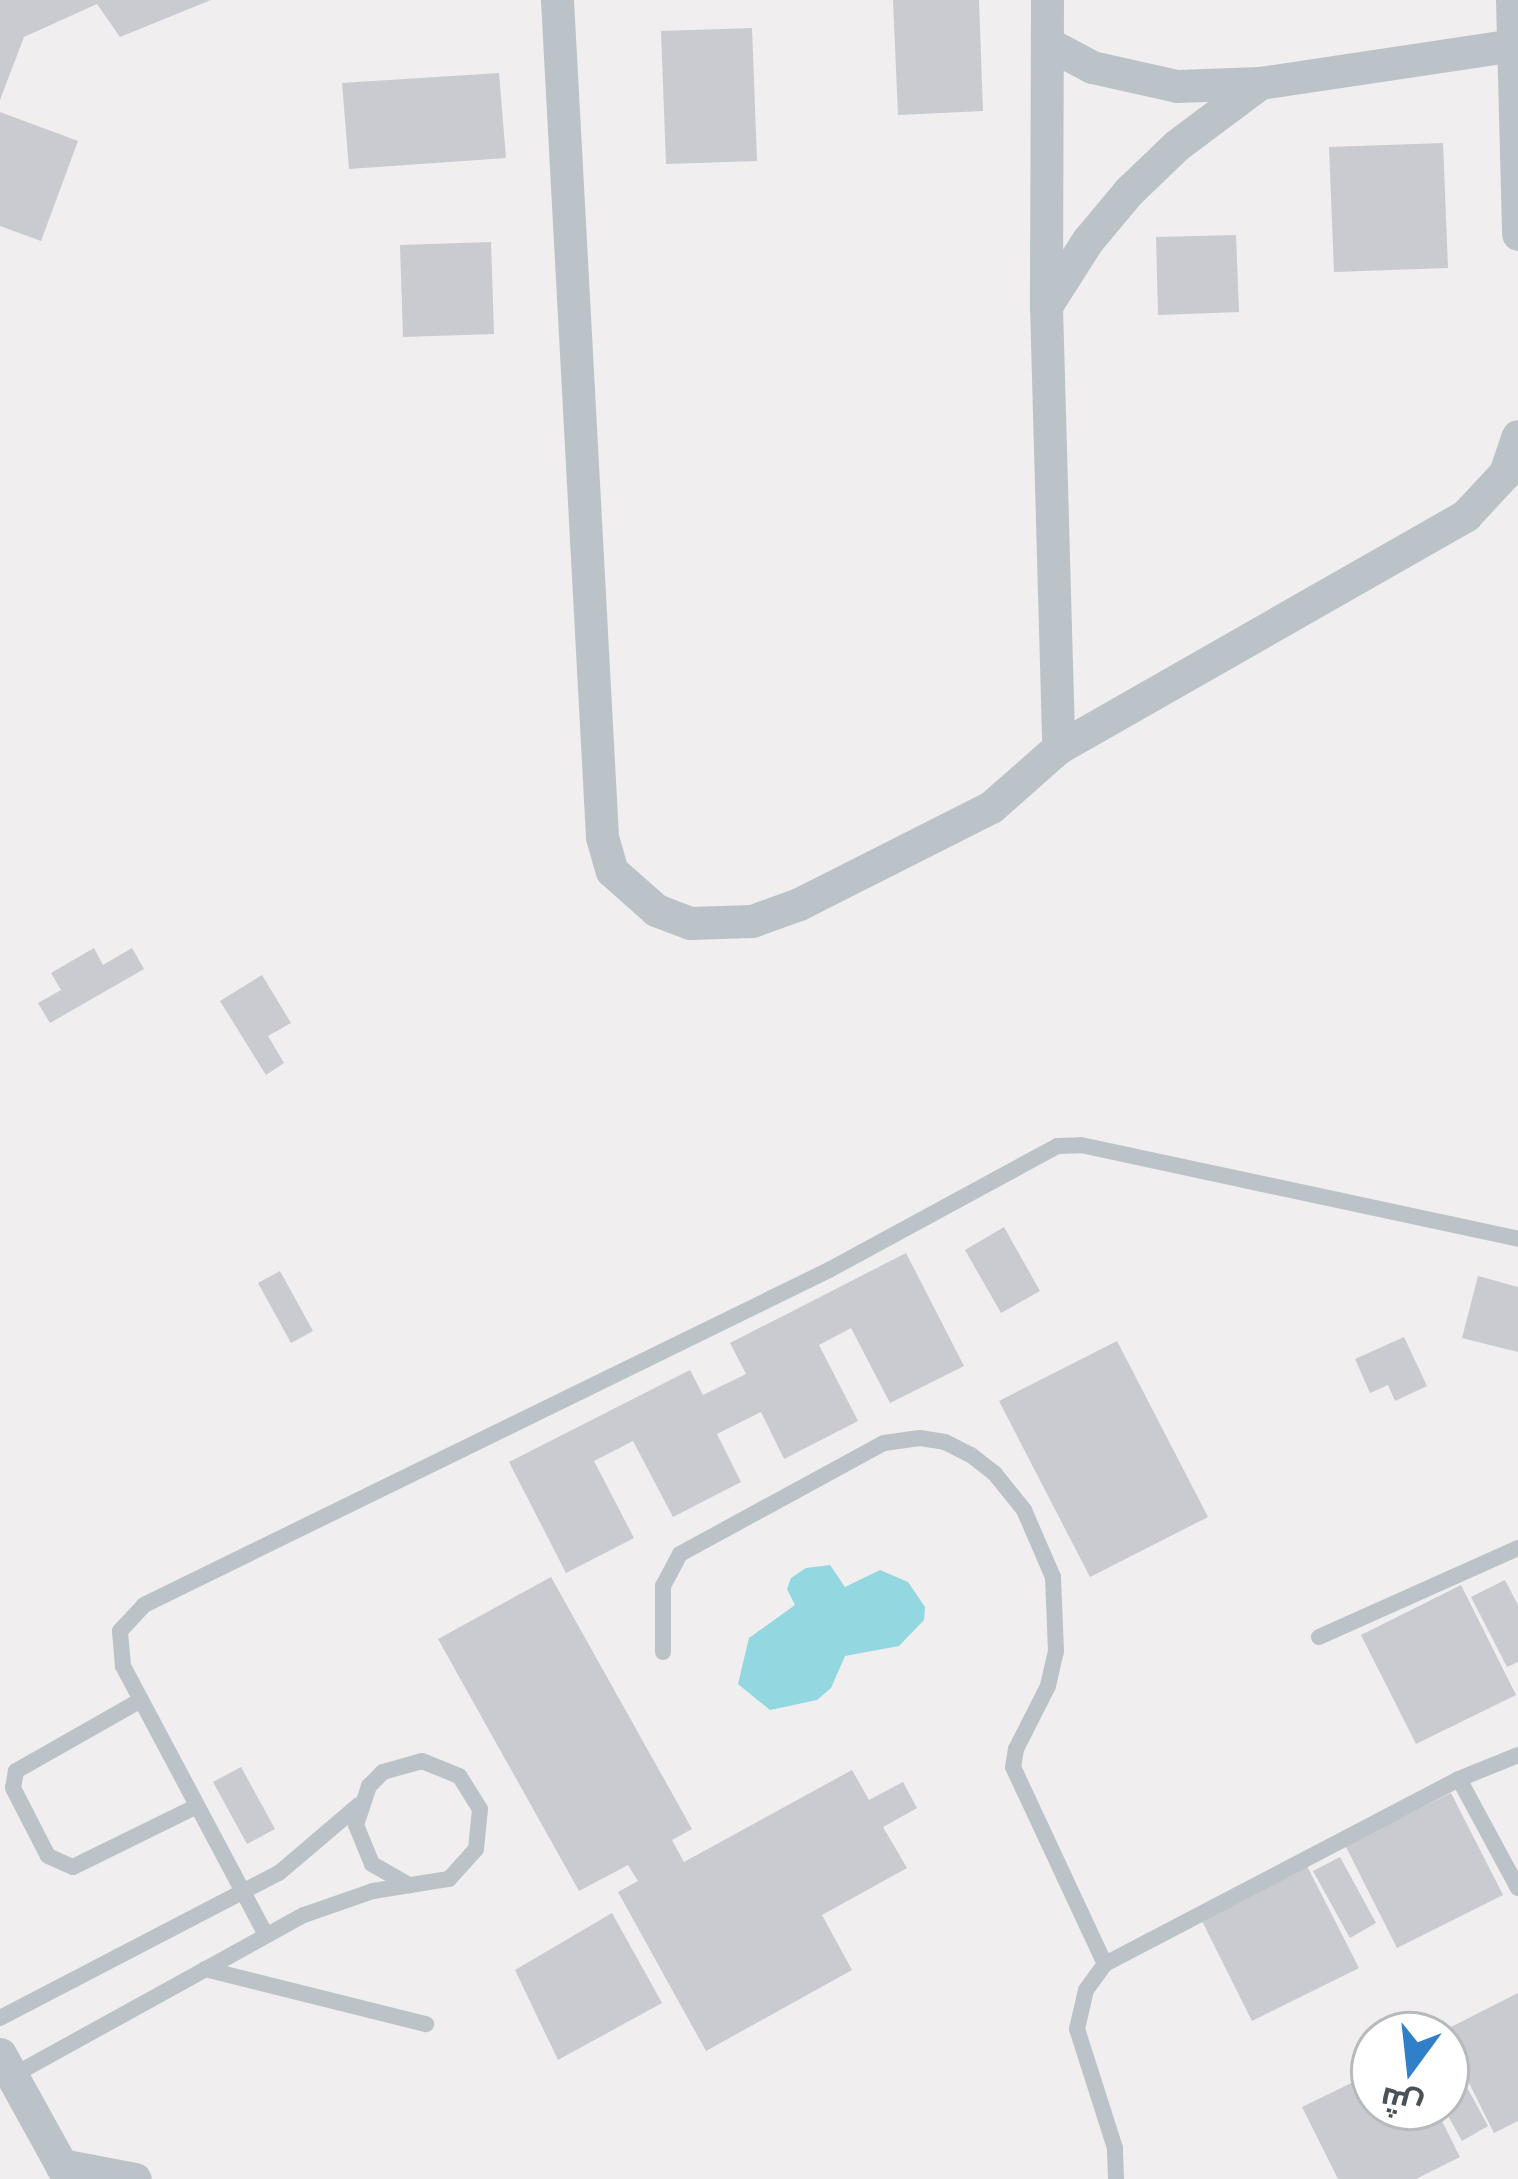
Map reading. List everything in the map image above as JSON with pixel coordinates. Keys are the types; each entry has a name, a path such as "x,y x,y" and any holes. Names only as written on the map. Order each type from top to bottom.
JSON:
{"street":[{"path":"557,0 602,837 612,872 634,896 690,922 752,922 799,904 992,807 1058,748 1466,515 1505,472 1518,436"},
{"path":"1048,0 1046,306 1058,748"},
{"path":"1512,0 1518,234"},
{"path":"1049,44 1132,79 1178,86 1260,83 1513,45"},
{"path":"1046,306 1088,239 1129,191 1177,145 1260,83"},
{"path":"6,2065 65,2172 135,2179"}],"lane":[{"path":"266,1935 118,1649 129,1615 144,1605 829,1270 1057,1146 1119,1153 1518,1239"},
{"path":"663,1652 663,1586 680,1554 884,1443 920,1438 946,1442 971,1455 995,1474 1024,1510 1054,1577 1056,1651 1048,1686 1016,1749 1013,1767 1106,1964"},
{"path":"1319,1637 1518,1548"},
{"path":"141,1700 16,1771 14,1788 48,1856 63,1866 82,1864 197,1806"},
{"path":"1115,2179 1115,2148 1077,2029 1086,1990 1106,1964 1459,1779 1518,1755"},
{"path":"0,2018 244,1893 308,1853 359,1804 383,1772 422,1761 442,1765 472,1791 481,1830 465,1866 448,1879 338,1902 6,2065"},
{"path":"1459,1779 1518,1888"},
{"path":"359,1804 361,1846 388,1878 409,1885"},
{"path":"205,1969 427,2024"}],"water":[{"path":"830,1565 845,1587 880,1570 908,1582 925,1607 924,1620 899,1646 845,1656 831,1688 817,1700 770,1710 738,1684 749,1638 795,1605 787,1589 791,1578 806,1568"}],"building":[{"path":"0,0 211,0 120,37 97,4 24,37 0,100"},
{"path":"893,0 979,0 983,111 898,115"},
{"path":"752,28 757,161 666,164 661,31"},
{"path":"499,73 506,158 349,169 342,83"},
{"path":"0,112 78,141 41,241 0,226"},
{"path":"1443,143 1448,268 1334,272 1329,147"},
{"path":"1236,235 1239,312 1158,315 1156,237"},
{"path":"491,242 494,334 403,337 400,245"},
{"path":"94,948 103,965 132,948 144,969 50,1023 38,1003 61,990 51,973"},
{"path":"262,975 291,1023 268,1036 284,1063 266,1075 220,1001"},
{"path":"1004,1227 1040,1291 1001,1313 965,1250"},
{"path":"906,1253 964,1366 890,1403 851,1328 819,1345 858,1421 784,1459 761,1412 717,1434 741,1482 673,1517 633,1441 594,1461 634,1538 566,1573 509,1462 690,1370 703,1395 746,1374 730,1343"},
{"path":"280,1271 313,1331 291,1343 258,1283"},
{"path":"1478,1276 1518,1287 1518,1352 1462,1338"},
{"path":"1404,1337 1427,1386 1395,1401 1388,1385 1370,1393 1355,1359"},
{"path":"1117,1341 1208,1517 1090,1577 999,1401"},
{"path":"551,1577 692,1829 672,1840 684,1862 852,1770 869,1800 903,1782 917,1808 883,1827 907,1868 822,1915 852,1970 706,2051 618,1892 638,1881 628,1865 579,1891 438,1639"},
{"path":"1505,1580 1518,1605 1518,1662 1507,1667 1471,1597"},
{"path":"1461,1585 1516,1695 1416,1744 1361,1635"},
{"path":"241,1767 275,1829 247,1844 213,1782"},
{"path":"1451,1793 1503,1895 1397,1948 1345,1845"},
{"path":"1340,1857 1376,1923 1350,1938 1313,1871"},
{"path":"1307,1866 1359,1968 1252,2021 1201,1919"},
{"path":"612,1913 662,2003 558,2060 515,1970"},
{"path":"1518,1993 1518,2121 1494,2133 1470,2085 1470,2017"},
{"path":"1350,2084 1350,2131 1447,2131 1460,2157 1416,2179 1338,2179 1302,2107"},
{"path":"1470,2093 1488,2126 1462,2141 1456,2131 1470,2131"}]}
